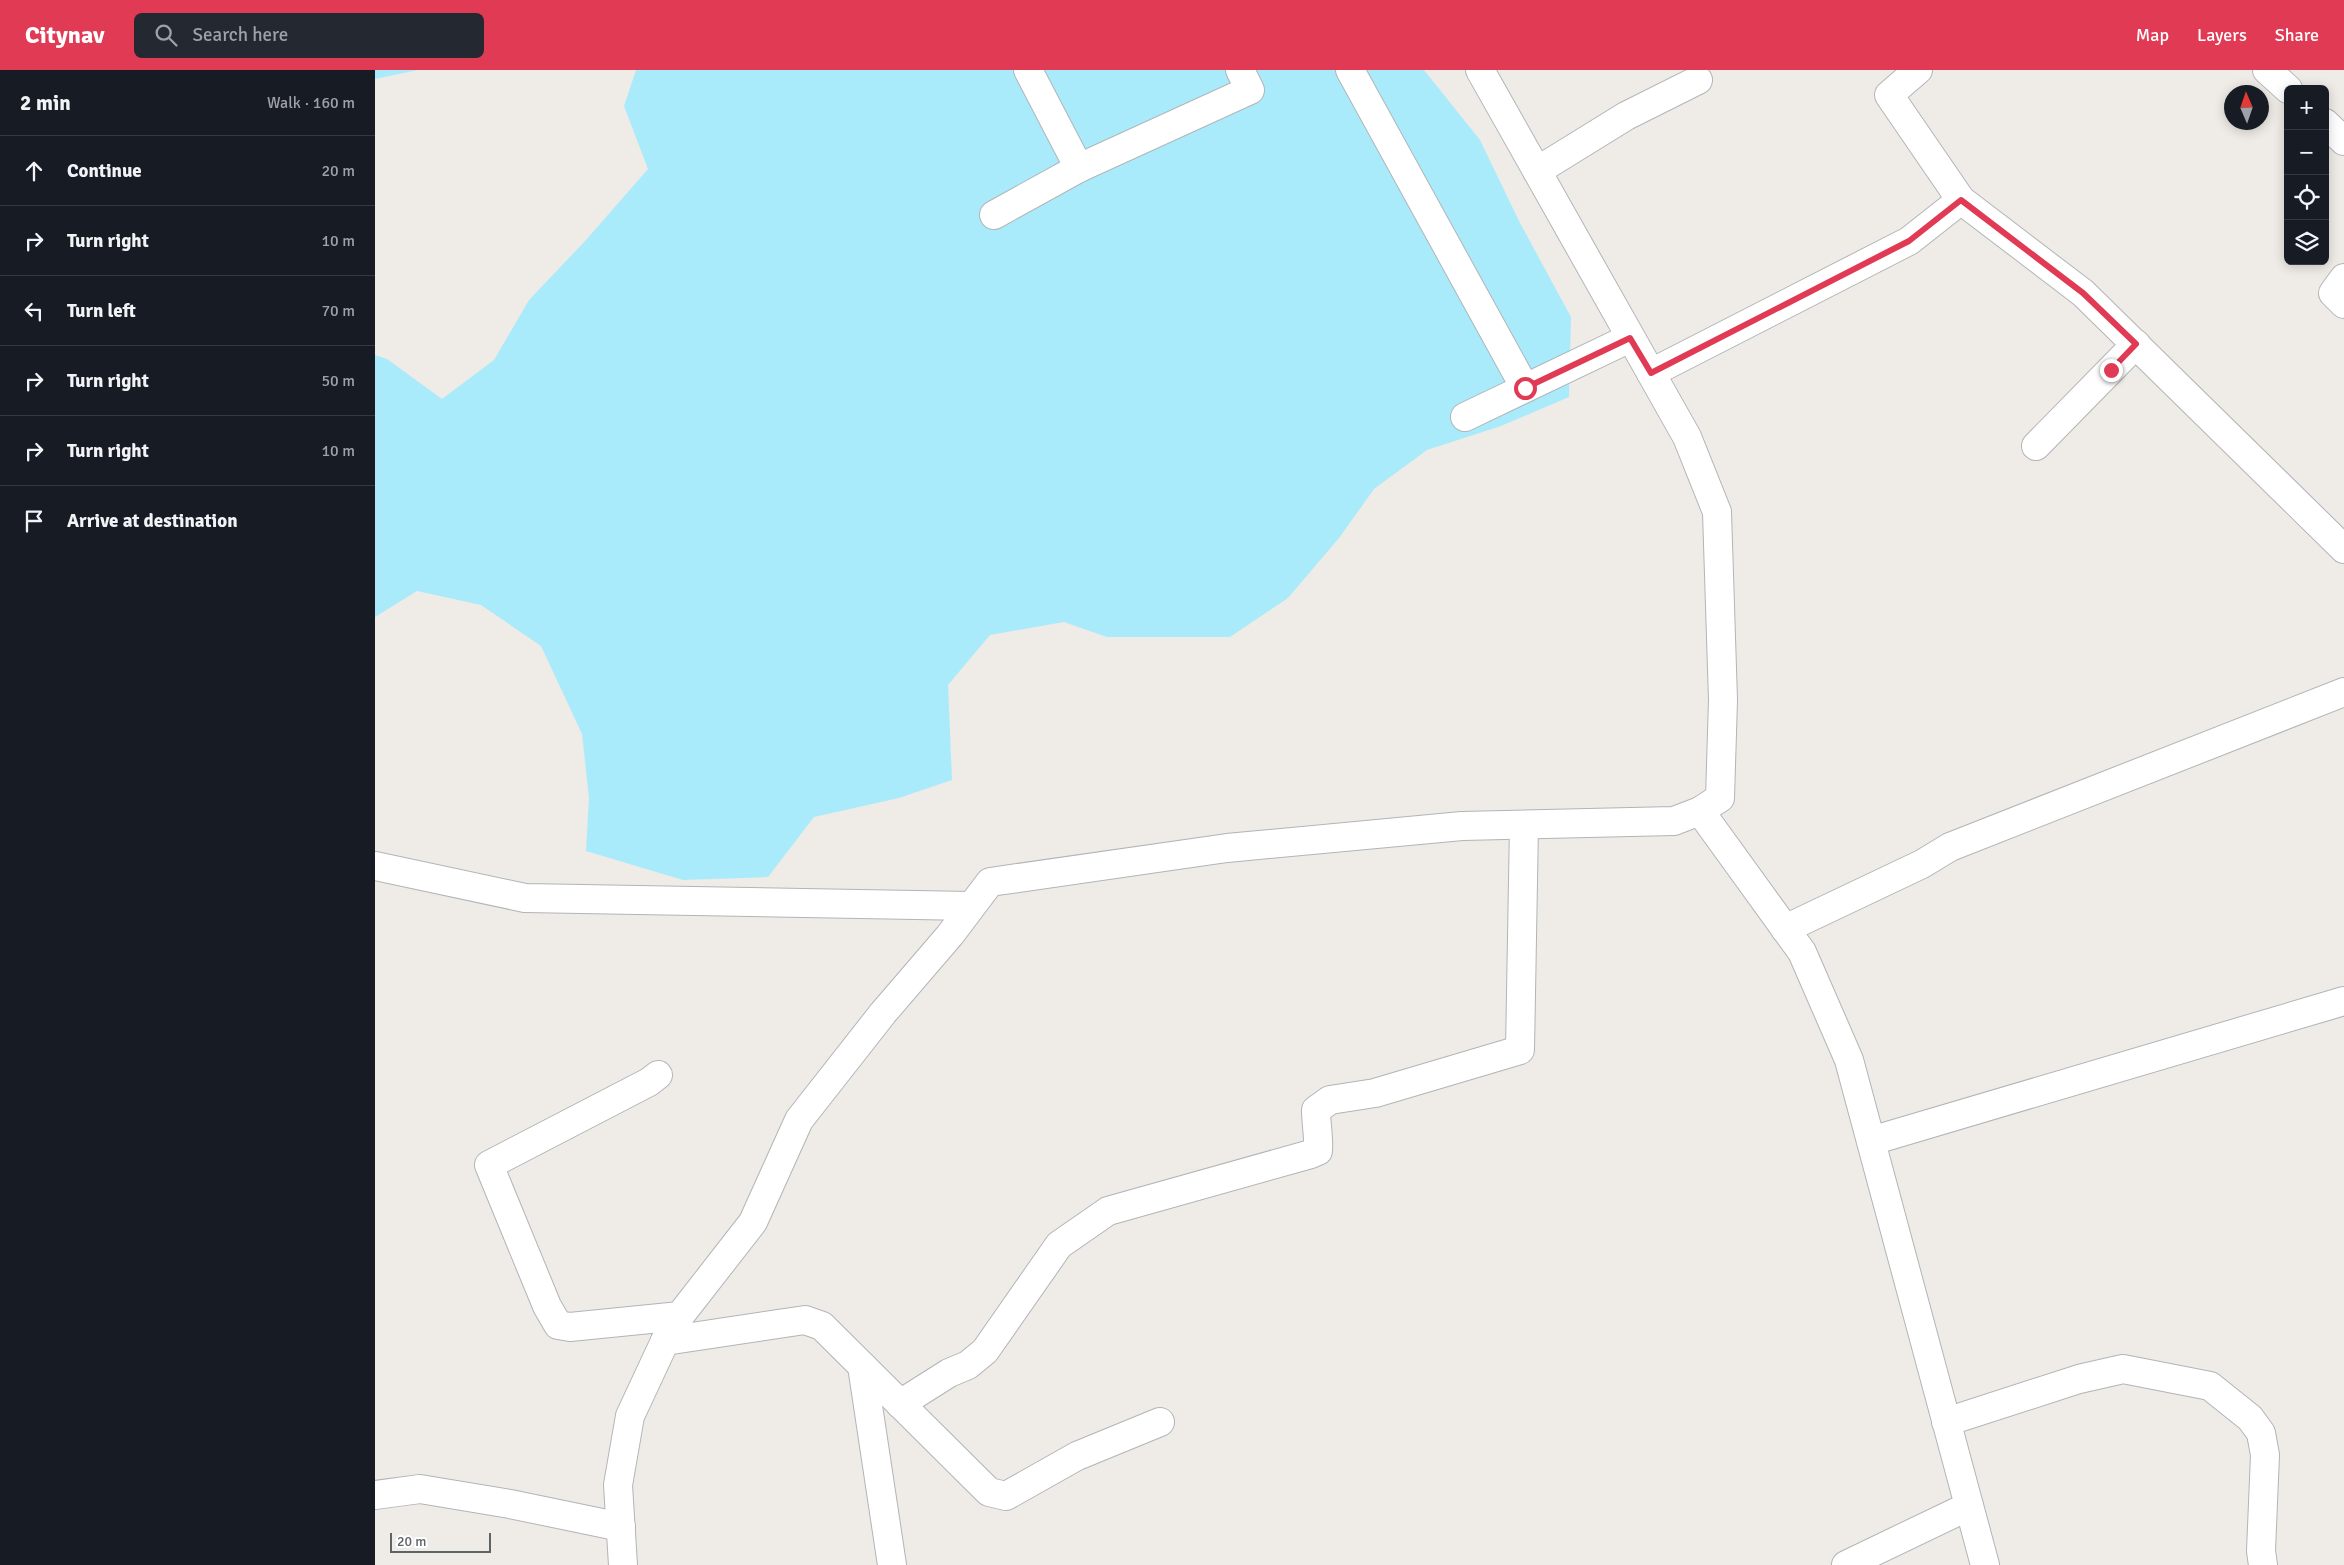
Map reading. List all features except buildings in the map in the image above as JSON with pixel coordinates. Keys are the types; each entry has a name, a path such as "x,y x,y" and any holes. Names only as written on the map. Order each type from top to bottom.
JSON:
{"street":[{"path":"1028,70 1079,168"},
{"path":"994,215 1079,168 1250,90 1240,70"},
{"path":"1350,70 1525,388"},
{"path":"623,1565 618,1485 630,1416 665,1341 680,1316 753,1222 799,1120 883,1013 950,935 990,882 1227,848 1462,826 1674,821 1700,811 1720,798 1723,700 1717,512 1687,437 1480,70"},
{"path":"1918,70 1889,95 1961,200 2083,293 2344,549"},
{"path":"2267,70 2284,85"},
{"path":"1537,171 1626,116 1698,80"},
{"path":"2329,128 2344,141"},
{"path":"1651,373 1909,241 1961,200"},
{"path":"2344,278 2333,293 2344,304"},
{"path":"1465,417 1630,338"},
{"path":"2036,446 2136,344"},
{"path":"1785,928 1922,864 1950,847 2344,692"},
{"path":"1700,811 1802,952 1849,1060 1985,1565"},
{"path":"900,1404 949,1373 968,1365 985,1351 1059,1245 1108,1211 1318,1151 1319,1141 1315,1127 1316,1110 1330,1100 1375,1093 1520,1050 1524,825"},
{"path":"375,866 525,898 971,906"},
{"path":"1871,1141 2344,1001"},
{"path":"658,1075 649,1082 489,1164 547,1306 558,1325 570,1327 680,1316"},
{"path":"665,1341 805,1320 822,1326 989,1492 1006,1496 1077,1456 1160,1422"},
{"path":"862,1366 892,1565"},
{"path":"1946,1422 2079,1379 2123,1369 2210,1386 2250,1418 2261,1433 2265,1455 2261,1551 2263,1565"},
{"path":"375,1495 420,1489 509,1504 621,1528"},
{"path":"1846,1565 1969,1506"}],"water":[{"path":"375,70 418,70 375,79"},
{"path":"636,70 1424,70 1480,140 1520,223 1571,317 1569,397 1501,426 1427,450 1374,489 1339,538 1288,598 1230,637 1107,637 1064,622 990,635 948,685 952,780 899,798 814,817 768,877 683,880 586,851 589,798 582,734 541,646 481,605 417,591 375,617 375,355 387,359 442,399 494,360 529,300 586,240 648,169 624,106"}],"route":[{"path":"1525,388 1630,338 1651,373 1909,241 1961,200 2083,293 2136,344 2111,370"}]}
